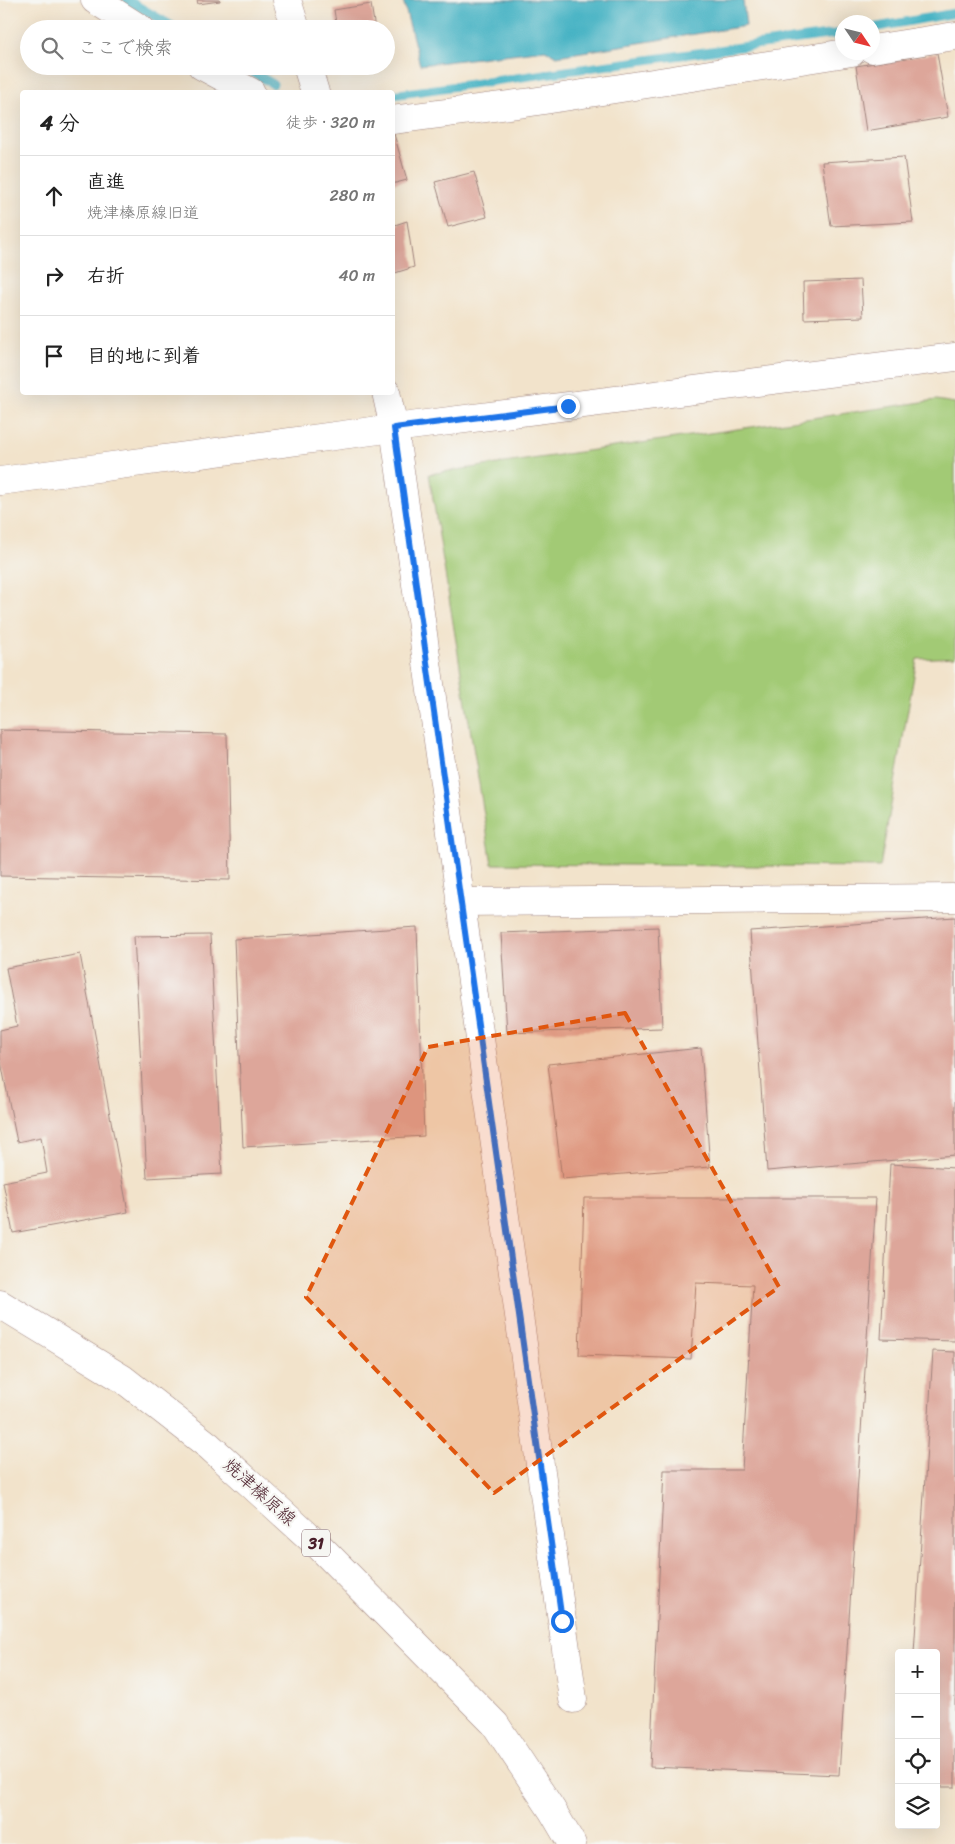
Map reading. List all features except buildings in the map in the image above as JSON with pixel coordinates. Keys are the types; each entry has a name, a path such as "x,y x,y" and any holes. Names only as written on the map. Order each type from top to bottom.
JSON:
{"street":[{"path":"95,0 127,20"},
{"path":"288,0 294,20"},
{"path":"880,48 955,36"},
{"path":"395,120 525,103 835,55"},
{"path":"219,75 247,90"},
{"path":"310,75 314,90"},
{"path":"0,481 394,428 955,357"},
{"path":"387,395 394,428 574,1699"},
{"path":"460,902 955,898"},
{"name":"焼津榛原線","path":"0,1304 123,1379 209,1446 320,1547 495,1724 552,1810 572,1844"}],"highlighted area":[{"path":"625,1013 779,1287 494,1493 306,1297 428,1047"}],"green space":[{"path":"936,400 955,403 955,657 917,659 880,867 492,864 429,474"}],"water":[{"path":"403,0 743,0 746,26 557,56 545,50 420,65"}],"waterway":[{"path":"127,0 161,20"},
{"path":"880,27 955,13"},
{"path":"395,95 835,34"},
{"path":"258,75 273,84"}],"route":[{"path":"562,1621 394,428 568,406"}]}
